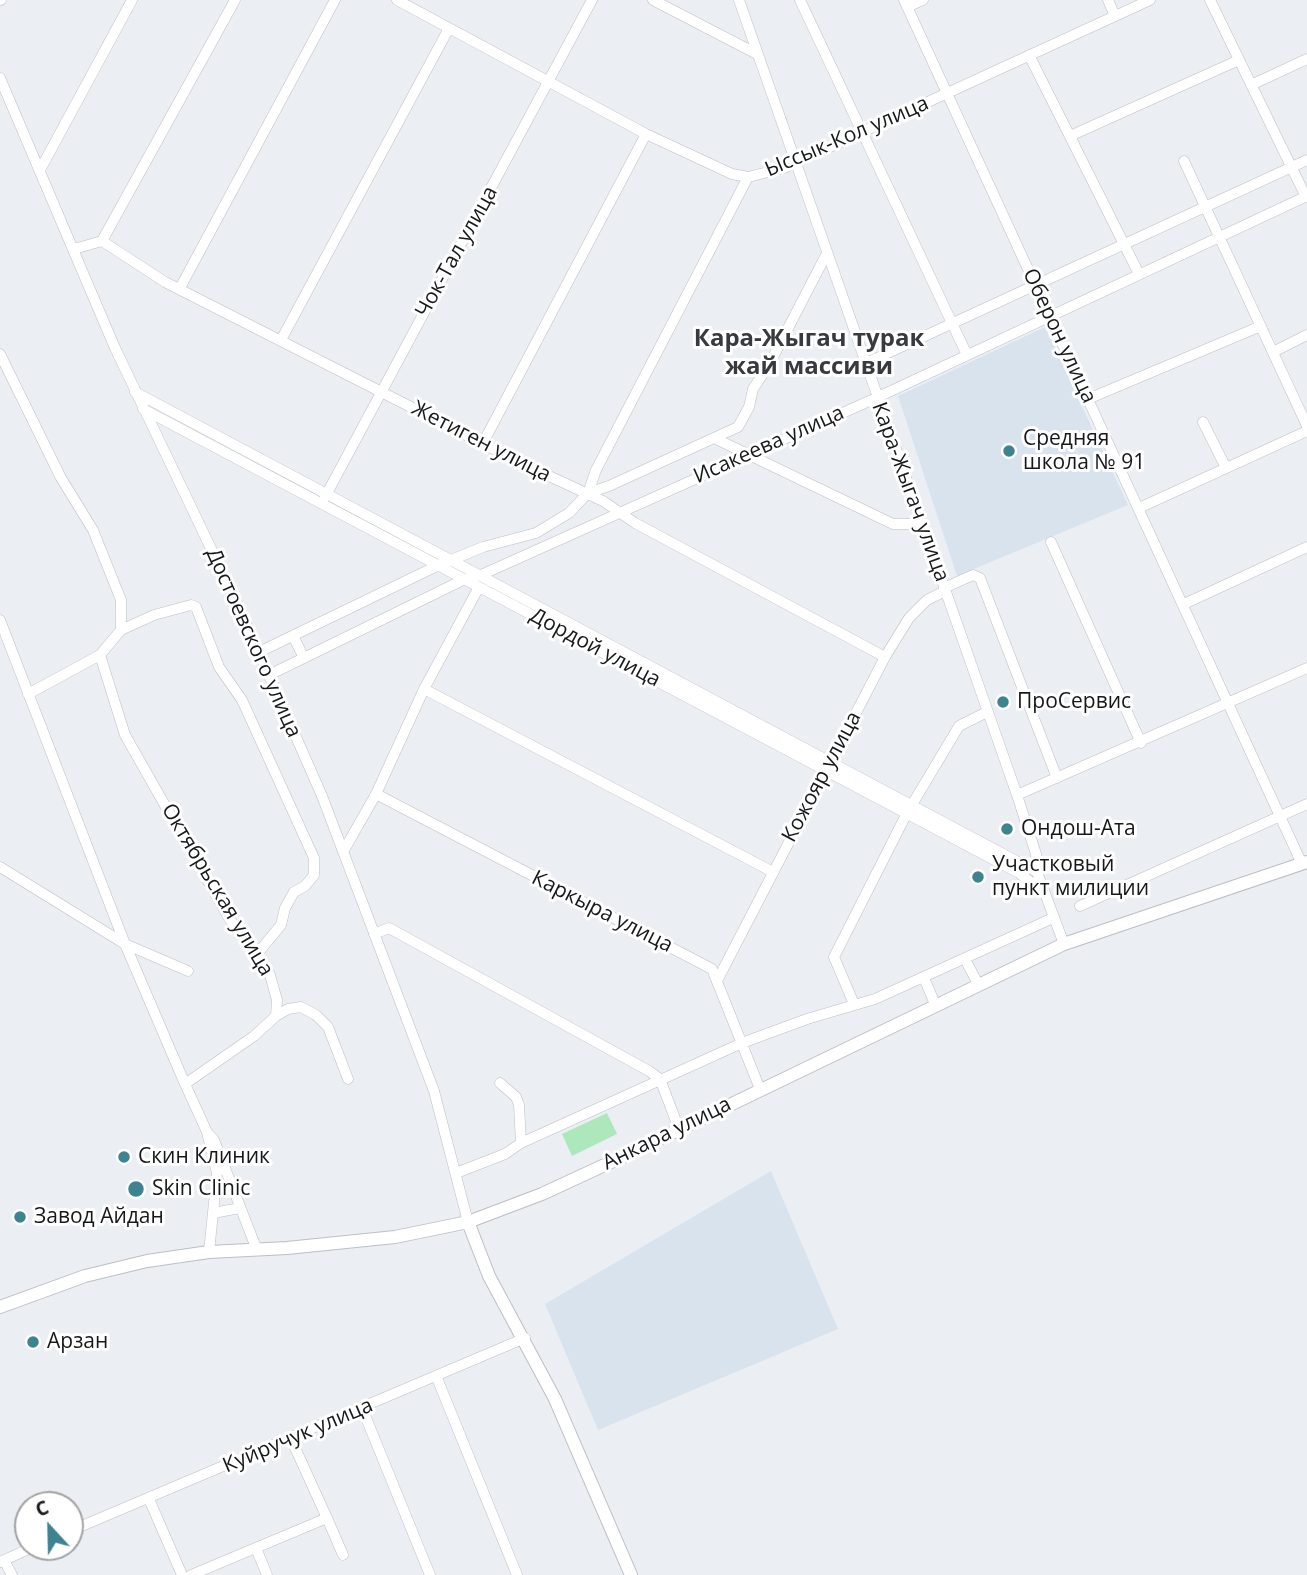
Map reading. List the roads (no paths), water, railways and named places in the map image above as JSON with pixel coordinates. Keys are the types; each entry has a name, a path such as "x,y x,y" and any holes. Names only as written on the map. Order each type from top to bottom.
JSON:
{"main road":[{"name":"Анкара улица","path":"0,1307 116,1268 209,1252 395,1237 468,1222 542,1194 1064,944 1305,863"},
{"path":"468,1222 489,1276 525,1338 555,1399 631,1575"}],"street":[{"path":"40,170 132,0"},
{"path":"74,249 102,241 235,0"},
{"path":"180,288 335,0"},
{"name":"Ыссык-Кол улица","path":"397,0 448,30 646,134 732,174 748,177 784,168 1150,0"},
{"name":"Чок-Тал улица","path":"324,499 592,0"},
{"path":"653,0 757,54"},
{"name":"Кара-Жыгач улица","path":"738,0 1017,796 1037,860 1037,873 1064,944"},
{"path":"800,0 967,355"},
{"path":"906,4 923,0"},
{"path":"1108,0 1115,16"},
{"path":"1210,0 1307,197"},
{"name":"Оберон улица","path":"906,4 1281,818 1305,863"},
{"path":"281,340 448,30"},
{"path":"1029,55 1139,274"},
{"path":"1251,85 1307,59"},
{"path":"1070,136 1239,60"},
{"name":"Достоевского улица","path":"0,78 135,392 259,652 343,852 434,1091 468,1222"},
{"path":"482,443 646,134"},
{"path":"864,364 1307,160"},
{"path":"1139,508 1307,428 1184,161"},
{"path":"588,493 596,470 748,177"},
{"name":"Исакеева улица","path":"269,676 465,579 481,575 618,511 876,398 1307,197"},
{"name":"Жетиген улица","path":"102,241 131,262 180,288 572,489 588,493 635,523 885,657"},
{"name":"Исакеева улица","path":"259,652 293,638 439,565 484,547 536,533 569,513 588,493 738,427 745,418 759,376 770,363 826,255"},
{"path":"1088,398 1261,326"},
{"path":"1273,352 1307,335"},
{"path":"0,354 61,478 93,530 121,600 121,630"},
{"name":"Дордой улица","path":"135,392 479,587 829,766"},
{"path":"143,409 157,403"},
{"name":"Дордой улица","path":"143,409 481,575 909,809 1019,873 1045,892"},
{"path":"155,435 159,423 168,421"},
{"path":"1203,422 1226,468"},
{"path":"714,438 893,524 921,524"},
{"path":"1051,542 1141,743"},
{"path":"1184,604 1307,547"},
{"name":"Кожояр улица","path":"718,979 885,657 909,618 927,600 972,575 980,578 1057,779"},
{"path":"343,852 376,794 425,689 479,587"},
{"path":"28,694 100,655 121,630 154,615 191,605 196,607 219,667 242,700 314,858 314,875 306,886 294,892 285,908 281,925 257,954"},
{"path":"0,623 125,944 207,1132 217,1173 209,1252"},
{"path":"293,638 304,658"},
{"name":"Октябрьская улица","path":"100,655 125,735 229,918 270,975 277,1000 276,1016"},
{"path":"1017,796 1307,668"},
{"path":"425,689 773,872"},
{"path":"854,1004 834,957 909,809 959,726 987,712"},
{"name":"Каркыра улица","path":"376,794 712,969 718,979"},
{"path":"1080,906 1281,818 1307,804"},
{"name":"Дордой улица","path":"909,809 1025,864 1037,873"},
{"path":"1025,864 1037,860"},
{"path":"0,867 125,944 188,971"},
{"path":"456,1173 505,1154 521,1143 742,1043 875,999 1054,918"},
{"path":"374,934 389,928 660,1079 679,1129"},
{"path":"965,959 978,984"},
{"path":"924,978 936,1004"},
{"path":"718,979 760,1089"},
{"path":"185,1084 254,1036 276,1016 288,1009 301,1007 316,1015 328,1027 348,1079"},
{"path":"500,1083 516,1097 519,1105 521,1143"},
{"path":"207,1132 214,1140 257,1250"},
{"path":"213,1213 240,1208"},
{"name":"Куйручук улица","path":"84,1525 437,1378 525,1338"},
{"path":"437,1378 517,1575"},
{"path":"362,1408 430,1575"},
{"path":"291,1439 343,1555"},
{"path":"149,1499 182,1575"},
{"path":"191,1575 327,1518"},
{"path":"256,1548 267,1575"},
{"path":"2,1561 12,1575"}],"place":[{"name":"Средняя школа № 91","path":"1009,451"},
{"name":"ПроСервис","path":"1003,702"},
{"name":"Ондош-Ата","path":"1007,829"},
{"name":"Участковый пункт милиции","path":"978,877"},
{"name":"Скин Клиник","path":"124,1157"},
{"name":"Skin Clinic","path":"136,1189"},
{"name":"Завод Айдан","path":"20,1217"},
{"name":"Арзан","path":"33,1342"}],"district":[{"name":"Кара-Жыгач турак жай массиви","path":"809,353"}]}
